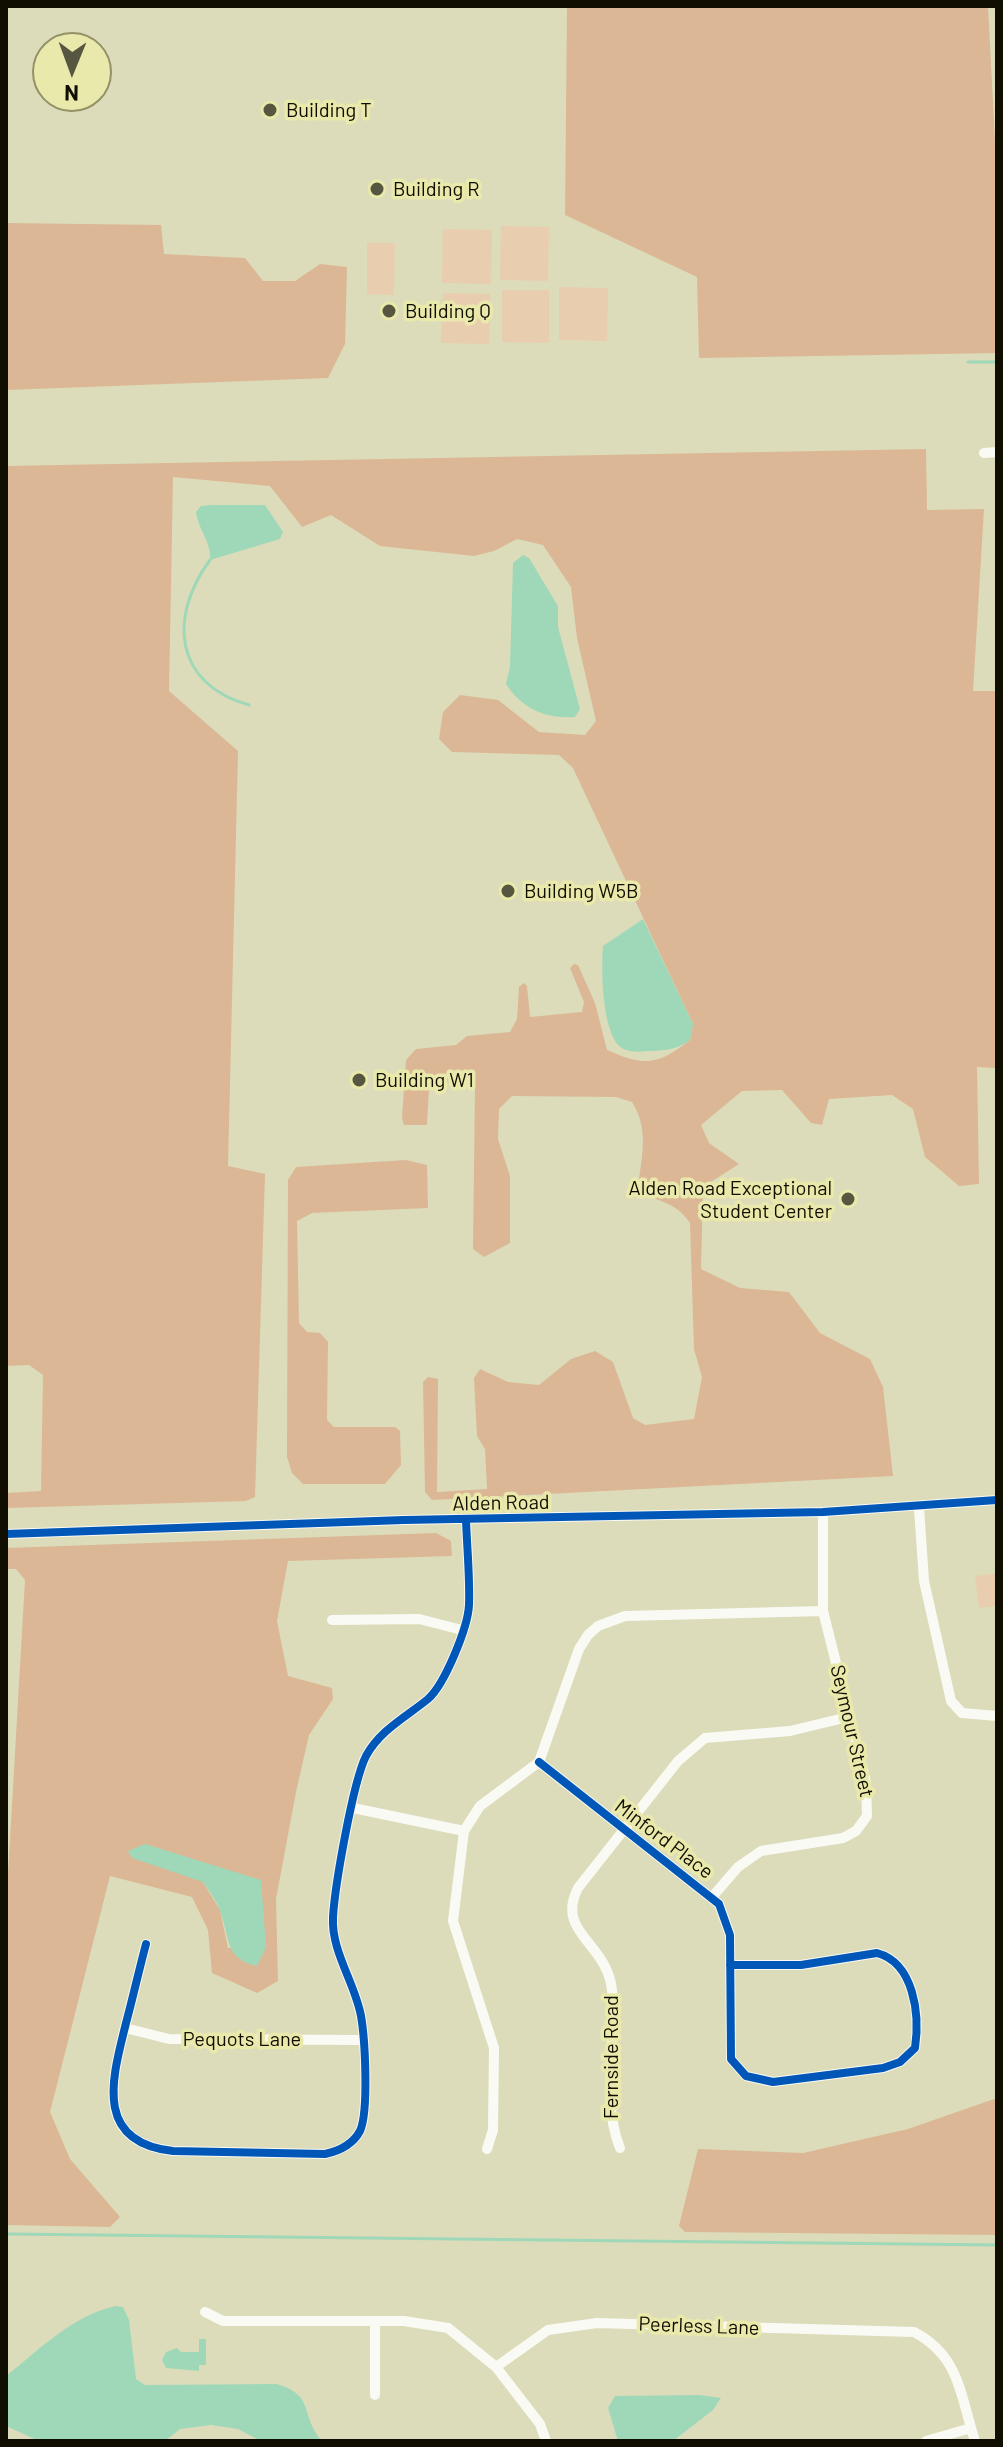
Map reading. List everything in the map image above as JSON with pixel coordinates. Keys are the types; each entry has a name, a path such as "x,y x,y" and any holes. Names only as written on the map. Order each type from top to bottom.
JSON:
{"street":[{"path":"984,453 997,452"},
{"name":"Alden Road","path":"6,1534 823,1512 919,1508 997,1500"},
{"path":"919,1508 924,1581 951,1701 962,1713 997,1716"},
{"name":"Seymour Street","path":"713,1896 738,1867 761,1851 843,1838 864,1823 869,1807 866,1782 823,1611 823,1512"},
{"path":"146,1944 111,2081 113,2101 126,2127 149,2146 173,2151 325,2154 344,2148 357,2136 363,2122 361,2016 333,1926 353,1808 367,1755 386,1730 435,1692 449,1666 469,1607 466,1520"},
{"path":"487,2149 493,2130 494,2048 453,1921 464,1831 480,1806 539,1762 579,1649 598,1626 625,1616 823,1611"},
{"path":"332,1620 419,1619 462,1630"},
{"name":"Fernside Road","path":"620,2148 610,2122 612,1988 598,1950 574,1926 571,1911 578,1888 678,1761 705,1738 790,1731 848,1717"},
{"name":"Minford Place","path":"539,1762 713,1896 726,1919 731,2059 746,2076 773,2082 812,2079 900,2062 915,2048 917,2034 912,1999 899,1963 877,1953 801,1965 730,1965"},
{"path":"353,1808 464,1831"},
{"name":"Pequots Lane","path":"125,2028 169,2039 361,2040"},
{"path":"205,2312 223,2321 427,2323 448,2328 496,2367 540,2424 546,2441"},
{"path":"375,2322 375,2395"},
{"name":"Peerless Lane","path":"496,2367 548,2330 597,2323 914,2332 942,2350 954,2370 971,2428"},
{"path":"926,2441 971,2428 975,2441"}],"shaded area":[{"path":"567,6 988,6 997,181 997,353 699,358 697,277 565,215"},
{"path":"6,223 161,225 164,254 245,258 263,281 295,281 320,264 347,267 345,344 328,378 6,390"},
{"path":"501,226 549,227 548,281 500,280"},
{"path":"443,229 492,230 491,284 442,283"},
{"path":"367,243 395,243 394,295 367,294"},
{"path":"559,287 608,288 607,341 559,340"},
{"path":"502,290 549,290 549,343 502,342"},
{"path":"443,293 490,294 489,344 441,343"},
{"path":"926,449 927,510 984,509 973,691 997,691 997,1068 977,1067 979,1184 959,1186 925,1157 913,1109 892,1095 829,1099 822,1125 811,1123 782,1090 742,1091 701,1125 709,1143 739,1164 703,1187 701,1269 740,1288 789,1292 820,1333 870,1359 883,1387 893,1476 432,1500 425,1492 423,1382 428,1377 438,1379 437,1492 487,1489 485,1449 477,1436 474,1378 480,1369 508,1382 539,1385 571,1359 595,1351 613,1362 633,1418 645,1425 694,1419 702,1377 694,1349 690,1223 677,1209 649,1196 638,1186 642,1132 632,1102 616,1097 512,1096 499,1109 498,1139 510,1176 510,1243 484,1257 473,1249 475,1087 472,1083 433,1082 429,1087 427,1125 404,1125 406,1060 416,1049 456,1045 467,1036 510,1032 517,1019 519,987 524,983 527,986 530,1017 582,1012 584,1002 570,968 574,964 578,965 595,1003 607,1050 642,1061 660,1059 690,1040 693,1024 573,768 559,755 452,752 439,739 443,712 460,695 498,700 539,732 585,735 596,721 577,638 571,587 543,545 517,539 494,551 474,556 380,546 331,515 302,527 270,486 173,477 169,691 238,751 228,1166 265,1174 255,1497 246,1501 6,1508 6,1493 41,1491 43,1375 29,1365 6,1366 6,466"},
{"path":"265,505 283,532 280,539 210,560 196,512 201,506"},
{"path":"523,555 529,558 558,606 558,627 580,709 575,717 536,711 519,700 506,684 510,667 513,563"},
{"path":"643,919 693,1024 690,1040 681,1046 636,1052 618,1045 609,1025 602,956 603,946"},
{"path":"406,1160 427,1165 428,1208 312,1213 297,1221 299,1323 307,1332 320,1333 328,1342 327,1420 334,1427 395,1427 400,1431 401,1465 385,1484 303,1484 292,1473 287,1457 288,1180 296,1167"},
{"path":"436,1533 451,1541 452,1556 288,1561 277,1621 288,1676 332,1688 333,1699 309,1735 296,1792 276,1899 278,1981 257,1993 212,1973 208,1930 192,1897 110,1876 50,2112 70,2159 120,2217 110,2227 6,2225 6,1909 25,1580 16,1569 6,1569 6,1548","holes":["203,1882 266,1947 228,1948 220,1910"]},
{"path":"997,1573 997,1606 979,1608 975,1576"},
{"path":"145,1844 261,1880 266,1947 257,1966 246,1963 233,1952 219,1907 203,1882 132,1858 128,1851"},
{"path":"997,2098 997,2235 685,2232 679,2226 698,2149 803,2153 908,2129"},
{"path":"116,2306 123,2307 129,2320 136,2379 145,2385 277,2384 302,2400 322,2441 261,2441 238,2429 211,2425 180,2429 165,2441 39,2441 6,2426 6,2376 71,2325"},
{"path":"199,2339 206,2339 206,2365 199,2365 199,2371 166,2368 162,2360 166,2352 177,2348 181,2352 199,2352"},
{"path":"700,2395 721,2398 713,2410 673,2441 618,2441 608,2408 615,2396"}],"waterway":[{"path":"968,362 997,362"},
{"path":"210,560 188,604 184,625 186,646 193,665 205,682 224,695 249,705"},
{"path":"6,2234 997,2245"}],"cycle path":[{"path":"6,1534 404,1520 823,1512 997,1500"},
{"path":"146,1944 116,2064 114,2084 114,2104 119,2121 130,2135 147,2145 173,2151 325,2154 354,2140 363,2121 365,2057 358,2004 333,1930 341,1859 350,1810 366,1756 386,1731 435,1692 460,1640 469,1605 466,1520"},
{"path":"539,1762 719,1904 730,1935 731,2059 746,2076 773,2082 883,2068 900,2062 915,2048 915,2006 907,1978 899,1967 877,1953 801,1965 730,1965"}],"place":[{"name":"Building T","path":"270,110"},
{"name":"Building R","path":"377,189"},
{"name":"Building Q","path":"389,311"},
{"name":"Building W5B","path":"508,891"},
{"name":"Building W1","path":"359,1080"},
{"name":"Alden Road Exceptional Student Center","path":"848,1199"}]}
